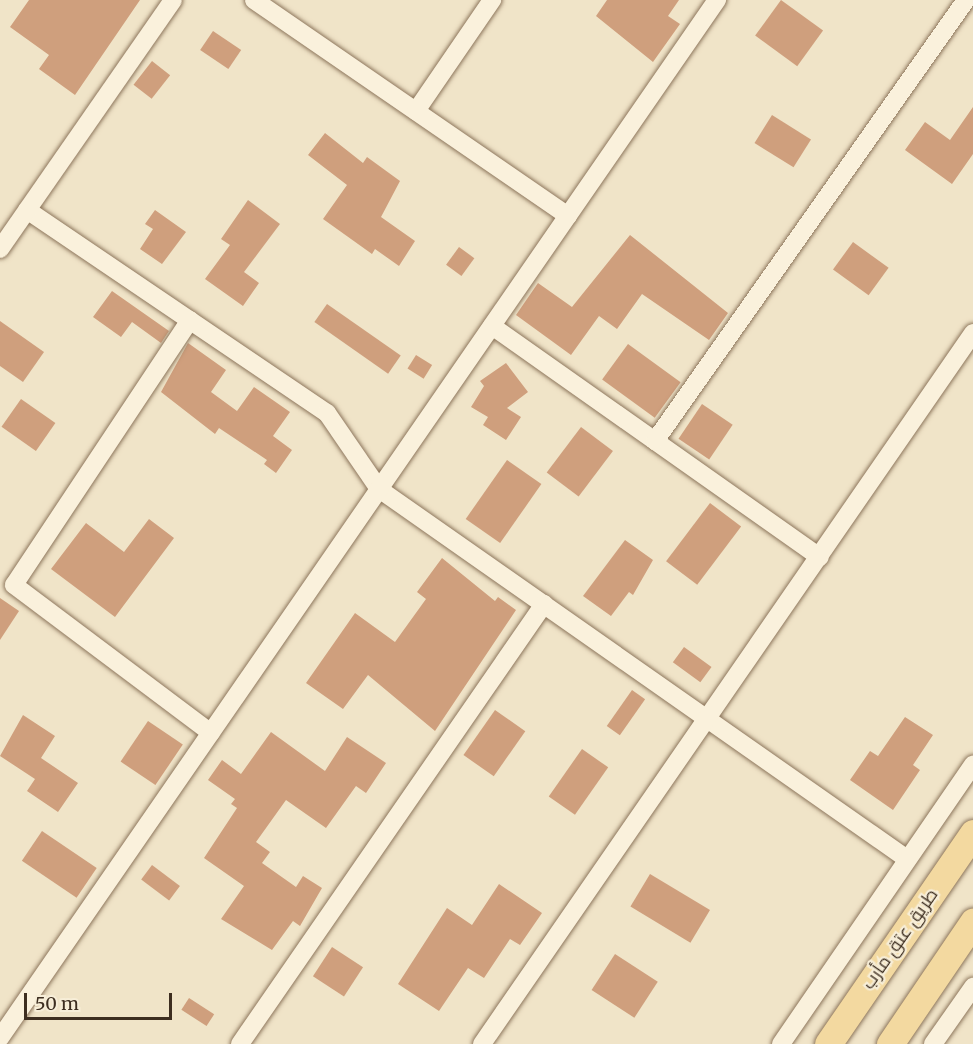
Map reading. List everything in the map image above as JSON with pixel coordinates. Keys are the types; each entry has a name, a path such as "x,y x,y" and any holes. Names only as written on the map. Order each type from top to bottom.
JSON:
{"main road":[{"name":"طريق عتق مأرب","path":"828,1044 973,833"},
{"path":"890,1044 973,922"}],"street":[{"path":"0,249 173,0"},
{"path":"254,0 568,216"},
{"path":"416,111 492,0"},
{"path":"0,1038 717,0"},
{"path":"655,441 966,0"},
{"path":"27,210 327,413 380,489 907,859"},
{"path":"190,320 14,585 211,733"},
{"path":"492,326 820,557"},
{"path":"482,1044 710,719 973,333"},
{"path":"240,1044 544,604"},
{"path":"781,1044 973,765"},
{"path":"933,1044 973,987"}],"building":[{"path":"29,0 140,0 75,95 39,69 49,55 10,27"},
{"path":"607,0 679,0 668,16 680,24 653,62 596,16"},
{"path":"781,0 823,31 797,66 755,36"},
{"path":"213,31 241,50 228,69 200,50"},
{"path":"152,61 170,75 152,99 134,85"},
{"path":"973,107 973,154 952,184 905,150 925,122 950,140"},
{"path":"772,115 811,139 794,167 755,143"},
{"path":"325,133 363,163 367,157 400,181 381,217 415,241 399,266 375,249 372,254 323,219 347,185 308,155"},
{"path":"248,200 280,224 244,272 259,283 243,306 205,279 230,245 221,239"},
{"path":"155,210 186,232 162,264 140,249 153,229 145,224"},
{"path":"630,235 728,313 709,340 642,294 617,329 599,316 571,355 516,315 538,283 572,307"},
{"path":"853,242 889,268 869,295 833,270"},
{"path":"459,247 474,258 461,276 446,265"},
{"path":"112,291 169,331 161,343 132,322 121,337 93,317"},
{"path":"327,304 401,356 388,374 314,322"},
{"path":"0,321 44,352 23,382 0,366"},
{"path":"188,343 226,370 211,392 237,411 254,387 290,412 273,436 292,450 276,473 264,464 267,460 219,428 215,434 161,392"},
{"path":"628,344 681,382 655,418 602,380"},
{"path":"416,355 432,365 424,379 408,369"},
{"path":"506,363 528,392 507,408 521,417 506,440 483,425 488,417 471,407 484,386 480,381"},
{"path":"21,399 55,423 36,451 1,427"},
{"path":"702,404 733,425 709,460 679,439"},
{"path":"581,427 613,451 579,497 547,473"},
{"path":"507,460 541,484 500,543 466,519"},
{"path":"710,503 741,526 697,585 666,561"},
{"path":"149,519 174,538 115,617 51,569 86,523 124,552"},
{"path":"625,540 653,560 633,595 629,592 611,616 583,596"},
{"path":"442,558 495,601 498,597 516,610 435,731 368,675 343,709 306,683 355,613 395,642 426,599 417,592"},
{"path":"0,598 19,611 0,640"},
{"path":"684,647 712,667 700,682 673,662"},
{"path":"632,690 645,699 620,735 607,726"},
{"path":"495,710 525,731 494,776 463,755"},
{"path":"23,715 55,736 41,758 78,783 58,812 27,791 35,779 0,756"},
{"path":"905,717 933,735 913,765 920,770 893,810 850,780 870,751 878,756"},
{"path":"148,721 183,744 155,785 121,762"},
{"path":"271,732 325,771 347,737 386,763 366,793 356,786 326,828 286,800 256,842 270,852 262,863 296,887 303,876 322,888 300,926 293,921 272,950 221,919 244,886 204,858 237,808 231,804 235,799 208,780 222,760 241,774"},
{"path":"582,749 608,767 575,815 549,797"},
{"path":"42,831 97,868 77,898 22,861"},
{"path":"152,865 180,886 169,900 141,879"},
{"path":"650,874 710,910 690,943 630,907"},
{"path":"499,884 542,913 520,945 510,939 484,978 468,968 439,1011 398,984 447,908 472,925"},
{"path":"332,947 363,967 344,997 313,976"},
{"path":"615,954 658,982 634,1018 592,990"},
{"path":"189,998 214,1014 207,1026 181,1010"}]}
